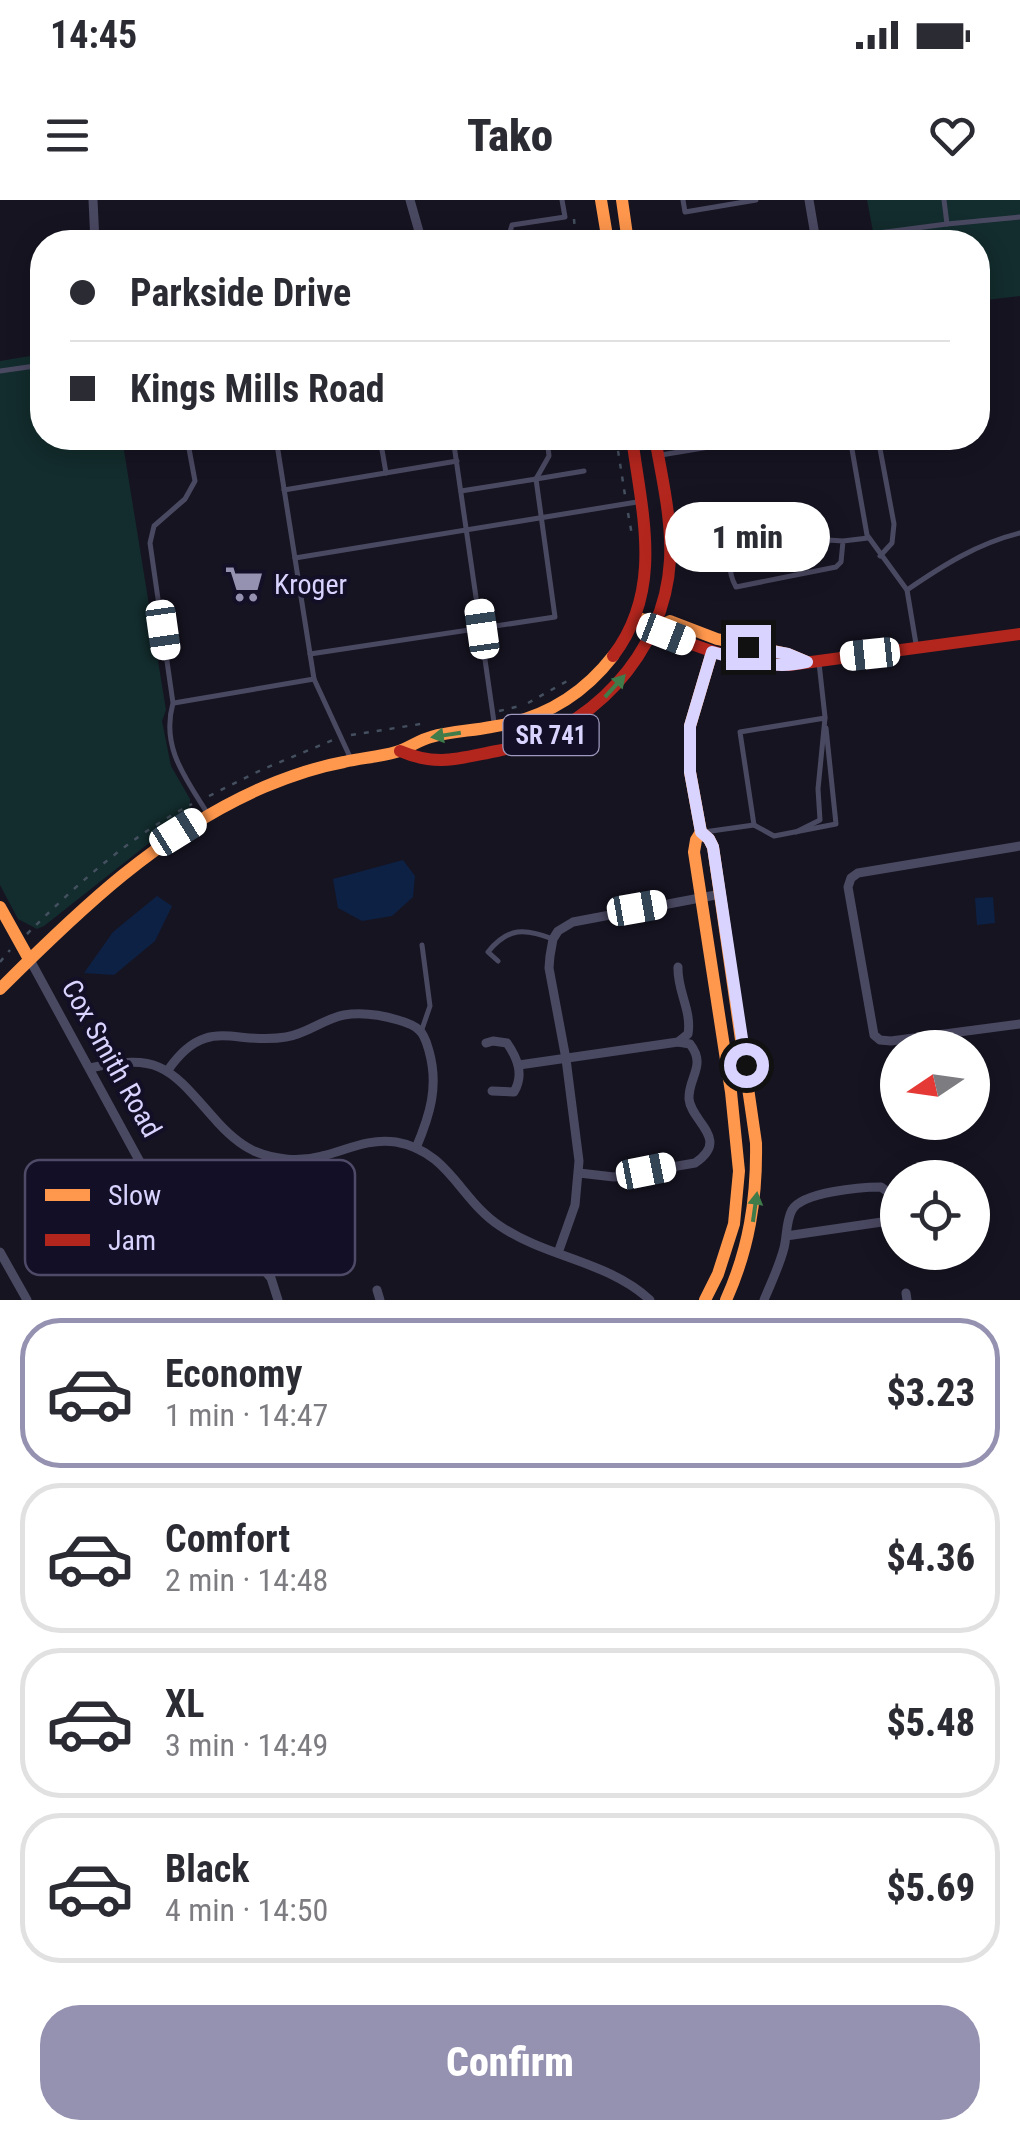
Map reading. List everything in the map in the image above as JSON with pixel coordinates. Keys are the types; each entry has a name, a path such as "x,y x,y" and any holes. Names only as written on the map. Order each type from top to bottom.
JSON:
{"street":[{"path":"93,200 94,230"},
{"path":"410,200 419,230"},
{"path":"601,200 606,230"},
{"path":"622,200 626,230"},
{"path":"809,200 812,230"},
{"name":"SR 741","path":"0,989 93,898 138,860 207,814 318,767 400,752 427,738 528,719 576,695 602,670 635,617 647,546 634,503 632,450"},
{"name":"SR 741","path":"400,752 427,761 503,752 553,734 605,698 640,656 659,624 671,552 657,450"},
{"path":"635,617 659,624 670,621 716,639 812,661"},
{"path":"659,624 666,634 712,652 787,667 1020,634"},
{"path":"712,652 690,726 690,772 701,832 713,847 758,1154 751,1232 726,1300"},
{"path":"701,832 694,852 738,1144 738,1198 727,1249 705,1300"},
{"path":"1020,846 858,874 851,878 848,887 874,1035 880,1040 1020,1024"},
{"path":"558,1254 575,1204 579,1173 577,1134 550,968 554,939 564,925 573,922 721,894"},
{"name":"Cox Smith Road","path":"0,907 139,1160"},
{"path":"678,967 690,1020 688,1034 678,1042"},
{"path":"168,1070 181,1052 204,1038 289,1037 344,1015 390,1018 418,1028 432,1061 432,1106 416,1148"},
{"path":"518,1065 678,1042 690,1044 696,1053 696,1074 689,1097 708,1133 703,1158 695,1163 624,1176 579,1173"},
{"path":"486,1043 507,1043 518,1065 520,1081 514,1092 492,1091"},
{"path":"90,1068 131,1061 168,1070 238,1142 270,1156 304,1159 375,1141 416,1148 442,1165 495,1223 527,1242 620,1278 650,1300"},
{"path":"764,1300 776,1273 792,1208 800,1200 871,1187 888,1192 892,1215 882,1222 786,1236"},
{"path":"0,1252 27,1300"},
{"name":"Cox Smith Road","path":"268,1275 278,1300"}],"lane":[{"path":"683,200 685,212 756,200"},
{"path":"944,200 946,224"},
{"path":"511,230 512,225 565,217 563,203"},
{"path":"902,230 1020,217"},
{"path":"0,371 30,366"},
{"path":"189,450 195,481 186,499 154,526 150,543 173,703 168,721 175,760 207,814"},
{"path":"278,450 314,680 351,760"},
{"path":"382,450 386,473"},
{"path":"455,450 495,728"},
{"path":"310,654 555,617 536,479 549,456 548,450"},
{"path":"658,456 688,450"},
{"path":"852,450 868,538 907,590 917,648"},
{"path":"880,450 894,524 892,542 880,556"},
{"path":"284,490 456,461"},
{"path":"461,491 584,470"},
{"path":"295,558 634,503"},
{"path":"907,590 972,550 1020,533"},
{"path":"843,541 841,562 836,567 736,588 732,580 730,558 828,540 868,538"},
{"path":"701,832 754,824 774,836 836,824 825,718 812,661"},
{"path":"173,703 314,680"},
{"path":"754,824 740,732 825,718"},
{"path":"796,832 820,820 818,789 825,718"},
{"path":"498,960 488,952 510,934 526,930 554,939"},
{"path":"421,1032 430,1006 422,945"},
{"path":"728,1068 746,1065"}],"path":[{"path":"574,218 575,230"},
{"path":"619,450 634,503 633,546"},
{"path":"492,712 525,705 581,675"},
{"path":"0,962 89,874 161,820 260,770 340,738 442,720"}],"green space":[{"path":"867,200 1020,200 1020,296 990,300 990,230 873,230"},
{"path":"30,356 30,450 124,450 166,710 162,721 171,766 190,799 186,814 37,929 18,919 0,885 0,361"}],"water":[{"path":"403,860 415,876 413,897 392,916 362,921 338,908 333,879"},
{"path":"157,896 172,906 155,941 114,975 84,973 113,932"},
{"path":"993,897 995,923 977,925 975,898"}],"traffic: slow":[{"path":"601,200 606,230"},
{"path":"622,200 626,230"},
{"path":"635,617 662,625 670,621 717,639 788,654 807,662"},
{"path":"705,1300 734,1224 739,1171 731,1092 694,852 701,832 690,772 690,726 712,652"},
{"path":"0,989 123,875 226,805 313,769 396,752 438,735 526,719 574,694 613,656"},
{"path":"701,832 713,847 756,1143 750,1223 741,1262 726,1300"},
{"path":"0,907 29,959"}],"traffic: jam":[{"path":"613,656 629,631 644,578 644,523 634,450"},
{"path":"400,751 426,759 448,760 531,742 591,708 616,684 654,627 665,594 669,529 657,450"},
{"path":"662,625 665,634 711,651 789,665 1020,634"}],"place":[{"name":"Kroger","path":"244,584"}],"route":[{"path":"746,1065 713,847 701,832 690,772 690,726 712,652 787,667 807,662 788,654 748,647"}]}
